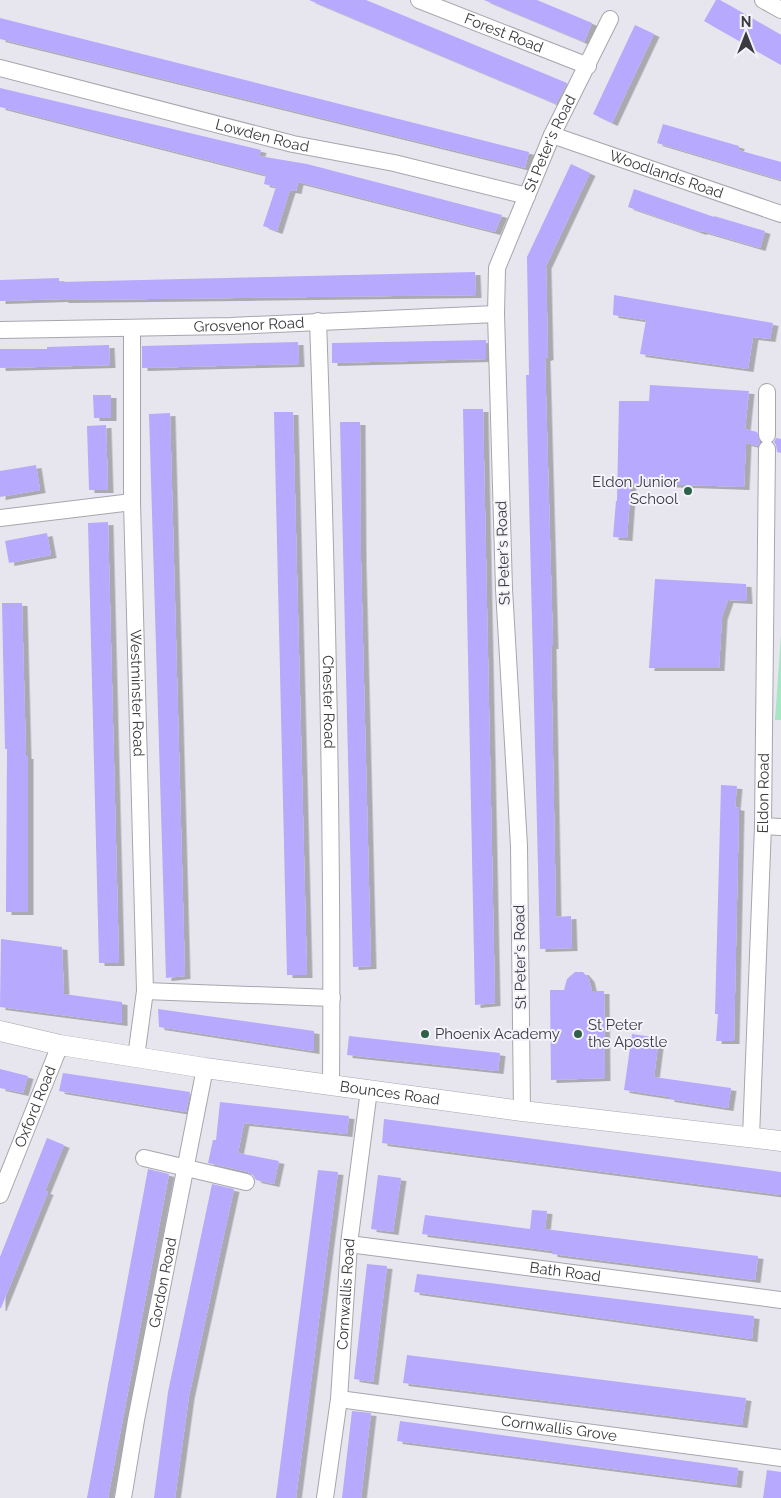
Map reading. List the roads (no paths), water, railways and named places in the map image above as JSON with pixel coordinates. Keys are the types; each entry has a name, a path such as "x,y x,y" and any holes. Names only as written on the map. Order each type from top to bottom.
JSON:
{"street":[{"name":"Forest Road","path":"420,0 588,66"},
{"path":"763,0 781,10"},
{"name":"St Peter's Road","path":"522,1111 519,846 504,588 496,314 497,268 552,135 610,19"},
{"name":"Lowden Road","path":"0,68 293,144 394,163 527,196"},
{"name":"Woodlands Road","path":"552,135 781,214"},
{"name":"Grosvenor Road","path":"0,330 231,326 496,314"},
{"name":"Chester Road","path":"318,321 327,579 332,998 331,1084"},
{"name":"Westminster Road","path":"132,329 132,502 145,991 136,1057"},
{"name":"Eldon Road","path":"751,1137 763,826 767,392"},
{"path":"0,518 132,502"},
{"path":"763,826 781,827"},
{"path":"145,991 332,998"},
{"name":"Bounces Road","path":"0,1031 60,1045 205,1068 522,1111 781,1141"},
{"name":"Oxford Road","path":"0,1195 60,1045"},
{"name":"Gordon Road","path":"123,1498 136,1420 205,1068"},
{"name":"Cornwallis Road","path":"325,1498 338,1399 349,1244 369,1090"},
{"path":"144,1158 187,1166 246,1182"},
{"name":"Bath Road","path":"349,1244 781,1300"},
{"name":"Cornwallis Grove","path":"338,1399 781,1458"}],"place":[{"name":"Eldon Junior School","path":"688,491"},
{"name":"Phoenix Academy","path":"425,1034"},
{"name":"St Peter the Apostle","path":"578,1034"}]}
